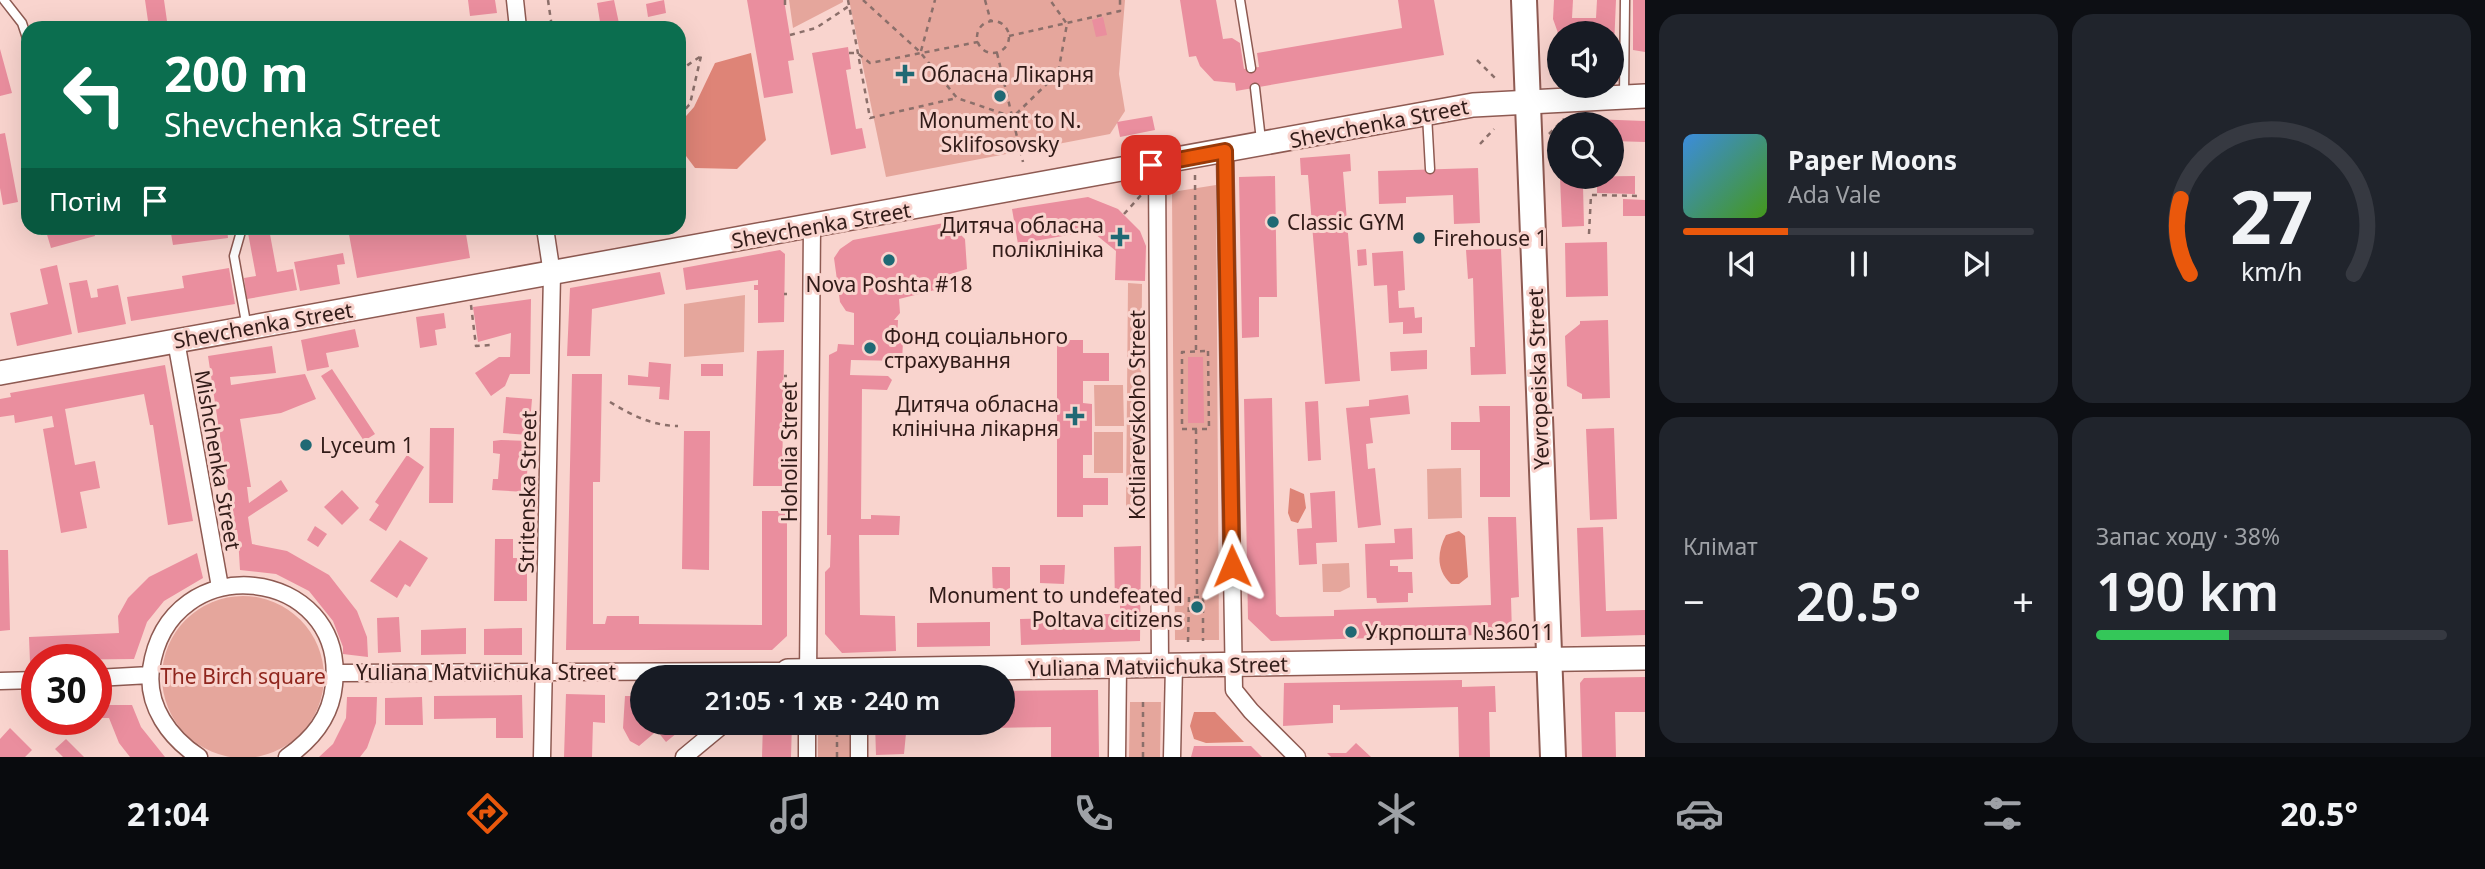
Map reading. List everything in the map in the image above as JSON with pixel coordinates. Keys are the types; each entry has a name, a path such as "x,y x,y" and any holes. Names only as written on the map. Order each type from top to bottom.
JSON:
{"main road":[{"name":"Yevropeiska Street","path":"1524,0 1553,757"}],"street":[{"path":"515,0 517,21"},
{"name":"Shevchenka Street","path":"0,373 1473,105 1635,96"},
{"path":"1225,151 1234,690 1297,757"},
{"name":"Kotliarevskoho Street","path":"1157,164 1171,757"},
{"name":"Hoholia Street","path":"796,665 812,227"},
{"name":"Stritenska Street","path":"542,757 552,274 546,235"},
{"name":"Mishchenka Street","path":"176,341 220,587"},
{"name":"Yuliana Matviichuka Street","path":"199,757 182,746 165,726 154,702 150,675 154,651 171,620 197,596 220,587 243,583 267,586 289,595 308,610 322,628 332,650 336,673 333,699 322,724 305,745 287,757"},
{"name":"Yuliana Matviichuka Street","path":"1015,669 1645,658"},
{"path":"1117,757 1118,666"},
{"name":"Yuliana Matviichuka Street","path":"336,673 630,673"},
{"path":"112,676 150,675"},
{"path":"0,681 21,680"},
{"path":"684,757 711,735"},
{"path":"807,735 807,757"},
{"path":"859,735 859,757"}],"lane":[{"path":"4,0 21,22"},
{"path":"1240,0 1251,68"},
{"path":"1625,0 1635,96"},
{"path":"1255,88 1262,145"},
{"path":"1427,114 1430,169"},
{"path":"240,235 234,256 247,328"}],"path":[{"path":"548,0 550,21"},
{"path":"785,0 785,5"},
{"path":"848,0 870,118 957,98 1013,117"},
{"path":"864,0 920,52 957,98"},
{"path":"920,52 935,0"},
{"path":"985,0 991,22"},
{"path":"1009,36 1120,11 1120,0"},
{"path":"1013,117 1058,73 1067,24 1052,1"},
{"path":"790,35 816,28 849,6"},
{"path":"991,22 1002,24 1009,36 1007,46 997,53 984,50 978,42 979,32 991,22"},
{"path":"849,53 857,53 870,63 978,42"},
{"path":"997,53 1023,162"},
{"path":"686,66 701,56 690,104 686,108"},
{"path":"1477,60 1495,78"},
{"path":"686,105 690,104"},
{"path":"1480,144 1494,129"},
{"path":"1195,175 1196,351"},
{"path":"1124,214 1148,187"},
{"path":"1589,234 1591,195 1641,196"},
{"path":"471,304 476,346 490,345 490,341"},
{"path":"1208,351 1209,429 1196,429 1182,429 1182,352 1208,351"},
{"path":"610,402 627,413 660,426 678,426"},
{"path":"1196,429 1197,597"},
{"path":"1188,642 1189,597 1203,597 1203,641"},
{"path":"1143,702 1143,757"},
{"path":"837,735 837,757"}],"green space":[{"path":"789,0 843,0 843,2 793,28"},
{"path":"849,0 1125,0 1119,74 1125,111 1110,134 886,177"},
{"path":"1216,185 1219,640 1175,640 1172,192"},
{"path":"1128,283 1142,284 1140,508 1126,508"},
{"path":"745,295 744,352 684,357 684,304"},
{"path":"1094,385 1123,385 1124,426 1095,426"},
{"path":"1094,432 1123,432 1123,473 1094,473"},
{"path":"1461,468 1462,518 1428,519 1427,469"},
{"path":"1349,563 1350,587 1340,592 1323,592 1322,564"},
{"name":"The Birch square","path":"243,596 274,602 300,620 318,646 324,677 318,708 300,734 274,752 243,758 212,752 186,734 168,708 162,677 168,646 186,620 212,602"},
{"path":"1130,702 1161,702 1160,757 1129,757"},
{"path":"818,735 853,735 853,757 818,757"}],"shaded area":[{"path":"751,53 766,140 737,169 695,168 686,156 686,116 694,107 715,63"},
{"path":"1290,488 1304,494 1306,508 1298,523 1291,521 1288,513"},
{"path":"1459,531 1465,536 1468,577 1459,584 1451,584 1440,567 1440,554 1446,535"},
{"path":"1194,712 1215,712 1244,742 1206,743 1194,739 1190,726"}],"building":[{"path":"145,0 164,0 167,21 148,21"},
{"path":"468,0 495,0 497,13 470,16"},
{"path":"614,0 618,21 600,21 597,3"},
{"path":"664,0 666,13 648,17 646,4"},
{"path":"747,0 784,0 794,60 788,61 793,93 764,98"},
{"path":"1180,0 1216,0 1223,39 1232,38 1240,43 1244,69 1259,67 1257,53 1402,28 1398,0 1434,0 1444,55 1236,91 1235,83 1214,81 1200,66 1196,56 1189,57"},
{"path":"1554,0 1573,0 1572,18 1596,18 1597,0 1616,0 1615,21 1553,19"},
{"path":"1633,0 1645,0 1645,52 1633,50"},
{"path":"1103,17 1107,35 1096,37 1092,20"},
{"path":"848,47 851,69 846,70 856,129 862,128 866,148 831,155 812,53"},
{"path":"0,49 12,93 0,96"},
{"path":"1152,116 1155,130 1120,137 1117,122"},
{"path":"1624,120 1645,121 1645,142 1624,141"},
{"path":"5,133 18,202 3,205 0,188 0,134"},
{"path":"1350,154 1351,171 1343,172 1360,381 1325,384 1308,175 1301,175 1300,158"},
{"path":"1478,168 1480,223 1454,224 1453,195 1406,197 1406,203 1379,204 1378,171"},
{"path":"1275,176 1277,297 1259,297 1259,337 1242,338 1239,177"},
{"path":"1624,176 1635,176 1635,194 1597,193 1597,189 1624,189"},
{"path":"1560,189 1583,189 1584,226 1562,227"},
{"name":"Дитяча обласна поліклініка","path":"1088,197 1118,209 1140,231 1146,246 1145,281 1115,280 1116,251 1084,225 1085,232 1018,244 1012,209"},
{"path":"1623,199 1645,200 1645,216 1623,216"},
{"path":"944,223 951,234 960,234 965,239 967,269 937,278 939,289 899,299 900,313 894,320 898,320 897,342 903,342 902,361 851,360 850,375 888,376 892,380 887,390 862,389 861,519 871,519 871,515 900,516 899,535 859,535 860,615 895,616 896,651 842,653 825,634 825,572 830,567 831,535 827,535 829,355 837,351 838,344 854,345 854,313 846,311 840,302 834,258 840,249 853,240"},
{"path":"47,235 95,235 95,236 51,248"},
{"path":"171,235 228,235 228,238 173,245"},
{"path":"248,235 270,235 277,272 293,269 297,290 247,299 244,278 256,276"},
{"path":"349,235 466,235 470,258 357,278"},
{"path":"1607,242 1608,296 1566,297 1565,243"},
{"path":"1366,249 1367,265 1358,266 1357,250"},
{"path":"1501,249 1506,374 1471,375 1470,347 1475,347 1473,278 1468,279 1466,250"},
{"path":"780,250 785,254 784,322 758,323 758,290 754,290 754,285 758,285 758,280 686,290 683,268"},
{"path":"1403,251 1405,290 1398,291 1399,308 1414,307 1415,318 1422,317 1422,333 1403,334 1403,322 1389,323 1387,285 1374,286 1372,253"},
{"path":"343,253 345,264 337,265 340,284 300,291 294,262"},
{"path":"57,265 72,334 17,346 10,313 48,304 40,269"},
{"path":"229,268 235,304 131,321 127,297 184,288 182,276"},
{"path":"660,272 665,294 592,309 590,356 567,356 570,288"},
{"path":"87,280 91,298 98,297 97,289 118,285 126,324 78,333 69,283"},
{"path":"531,299 530,374 510,374 505,386 491,396 475,373 499,357 510,357 511,333 478,342 473,307"},
{"path":"444,313 446,328 435,330 437,345 420,348 416,317"},
{"path":"1608,320 1610,398 1582,399 1582,394 1567,386 1565,336 1580,324 1580,321"},
{"path":"355,329 359,347 326,353 329,367 307,371 301,340"},
{"name":"Дитяча обласна клінічна лікарня","path":"1057,340 1083,340 1083,353 1109,353 1109,381 1083,381 1083,403 1092,404 1092,455 1083,455 1083,478 1108,478 1108,505 1083,505 1083,517 1057,517"},
{"path":"272,346 276,373 230,377 231,385 305,374 316,399 281,413 240,419 251,487 247,487 249,503 281,480 288,491 248,517 252,544 287,551 329,575 357,611 367,637 368,657 343,654 333,621 309,591 276,574 240,570 237,530 234,530 208,356"},
{"path":"784,350 782,486 753,486 757,351"},
{"path":"1427,350 1427,369 1391,371 1390,352"},
{"path":"1188,357 1203,357 1204,423 1188,423"},
{"path":"649,362 671,364 669,400 659,399 660,387 628,385 628,375 648,377"},
{"path":"701,364 723,364 723,376 701,376"},
{"path":"165,365 193,521 168,525 153,425 150,425 144,394 65,409 75,465 95,461 100,488 80,492 87,528 61,533 43,429 54,427 52,416 15,423 14,415 0,417 0,399 11,397 10,393"},
{"path":"332,369 375,434 364,441 321,376"},
{"path":"572,374 602,374 600,482 593,482 593,624 605,624 607,616 639,616 639,624 762,625 762,511 787,511 787,636 772,650 566,650"},
{"path":"1408,395 1410,414 1370,418 1373,443 1366,444 1368,469 1375,468 1381,525 1358,528 1346,408 1369,406 1369,400"},
{"path":"506,397 532,399 529,435 503,433"},
{"path":"1272,398 1276,614 1280,617 1334,616 1334,610 1491,605 1488,517 1516,517 1519,597 1511,598 1512,634 1271,641 1248,619 1244,399"},
{"path":"1318,401 1321,460 1308,461 1305,402"},
{"path":"1479,406 1510,406 1510,497 1480,497 1480,450 1451,450 1451,422 1480,422"},
{"path":"430,428 454,428 453,503 429,503"},
{"path":"1614,428 1617,519 1590,520 1586,429"},
{"path":"684,431 710,431 709,570 682,569"},
{"path":"493,441 529,441 526,492 492,490 493,479 498,479 500,454 493,453"},
{"path":"407,455 424,467 386,531 369,520 379,505 375,502"},
{"path":"342,490 359,508 342,525 324,507"},
{"path":"1335,491 1337,542 1316,543 1317,564 1299,565 1297,529 1312,528 1310,493"},
{"path":"315,526 327,534 318,547 307,540"},
{"path":"1603,527 1606,611 1645,610 1645,635 1581,637 1577,528"},
{"path":"1412,528 1413,559 1390,560 1390,566 1398,566 1398,572 1412,572 1413,593 1408,593 1408,602 1377,603 1376,598 1367,598 1365,544 1395,543 1394,529"},
{"path":"495,539 513,539 513,558 527,558 527,601 494,601"},
{"path":"400,540 428,558 410,587 405,584 397,598 370,581"},
{"path":"1141,546 1140,641 1021,645 1020,619 1120,614 1120,605 1115,605 1114,547"},
{"path":"0,550 8,550 10,630 0,631"},
{"path":"197,553 203,578 164,601 147,622 134,659 112,659 112,644 29,644 29,637 119,633 118,616 128,598 149,577"},
{"path":"1040,565 1065,565 1064,584 1040,583"},
{"path":"992,567 1010,567 1010,595 993,595"},
{"path":"399,617 401,652 378,653 377,618"},
{"path":"990,622 990,646 917,647 917,623"},
{"path":"466,628 466,654 421,655 421,630"},
{"path":"522,628 522,655 484,655 484,629"},
{"path":"1645,677 1645,712 1615,712 1616,757 1582,757 1580,683 1584,678"},
{"path":"1462,680 1462,687 1495,686 1496,712 1489,712 1490,757 1459,757 1458,707 1340,710 1340,705 1333,705 1333,723 1283,726 1284,683"},
{"path":"1098,690 1099,757 1051,757 1051,727 1015,728 1015,691"},
{"path":"566,694 605,695 605,723 593,722 592,757 564,757"},
{"path":"522,695 523,738 496,738 496,718 434,719 434,696"},
{"path":"625,696 630,696 630,735 652,735 639,746 630,741 623,728"},
{"path":"347,697 377,697 376,723 367,748 360,757 319,757 333,744 346,718"},
{"path":"422,697 423,725 385,725 385,698"},
{"path":"112,705 132,705 141,727 165,757 130,757 119,743 112,726"},
{"path":"10,728 32,750 25,757 0,757 0,739"},
{"path":"660,735 674,735 666,742"},
{"path":"763,735 792,735 791,757 762,757"},
{"path":"875,735 906,735 904,754 876,755"},
{"path":"66,739 84,757 63,757 55,749"},
{"path":"1356,743 1371,757 1331,757 1327,753 1346,753"},
{"path":"1194,746 1251,746 1262,757 1191,757"}],"place":[{"name":"Обласна Лікарня","path":"905,74"},
{"name":"Monument to N. Sklifosovsky","path":"1000,96"},
{"name":"Classic GYM","path":"1273,222"},
{"name":"Дитяча обласна поліклініка","path":"1120,237"},
{"name":"Firehouse 1","path":"1419,238"},
{"name":"Nova Poshta #18","path":"889,260"},
{"name":"Фонд соціального страхування","path":"870,348"},
{"name":"Дитяча обласна клінічна лікарня","path":"1075,416"},
{"name":"Lyceum 1","path":"306,445"},
{"name":"Monument to undefeated Poltava citizens","path":"1197,607"},
{"name":"Укрпошта №36011","path":"1351,632"}],"route":[{"path":"1151,165 1225,151 1232,566"}]}
